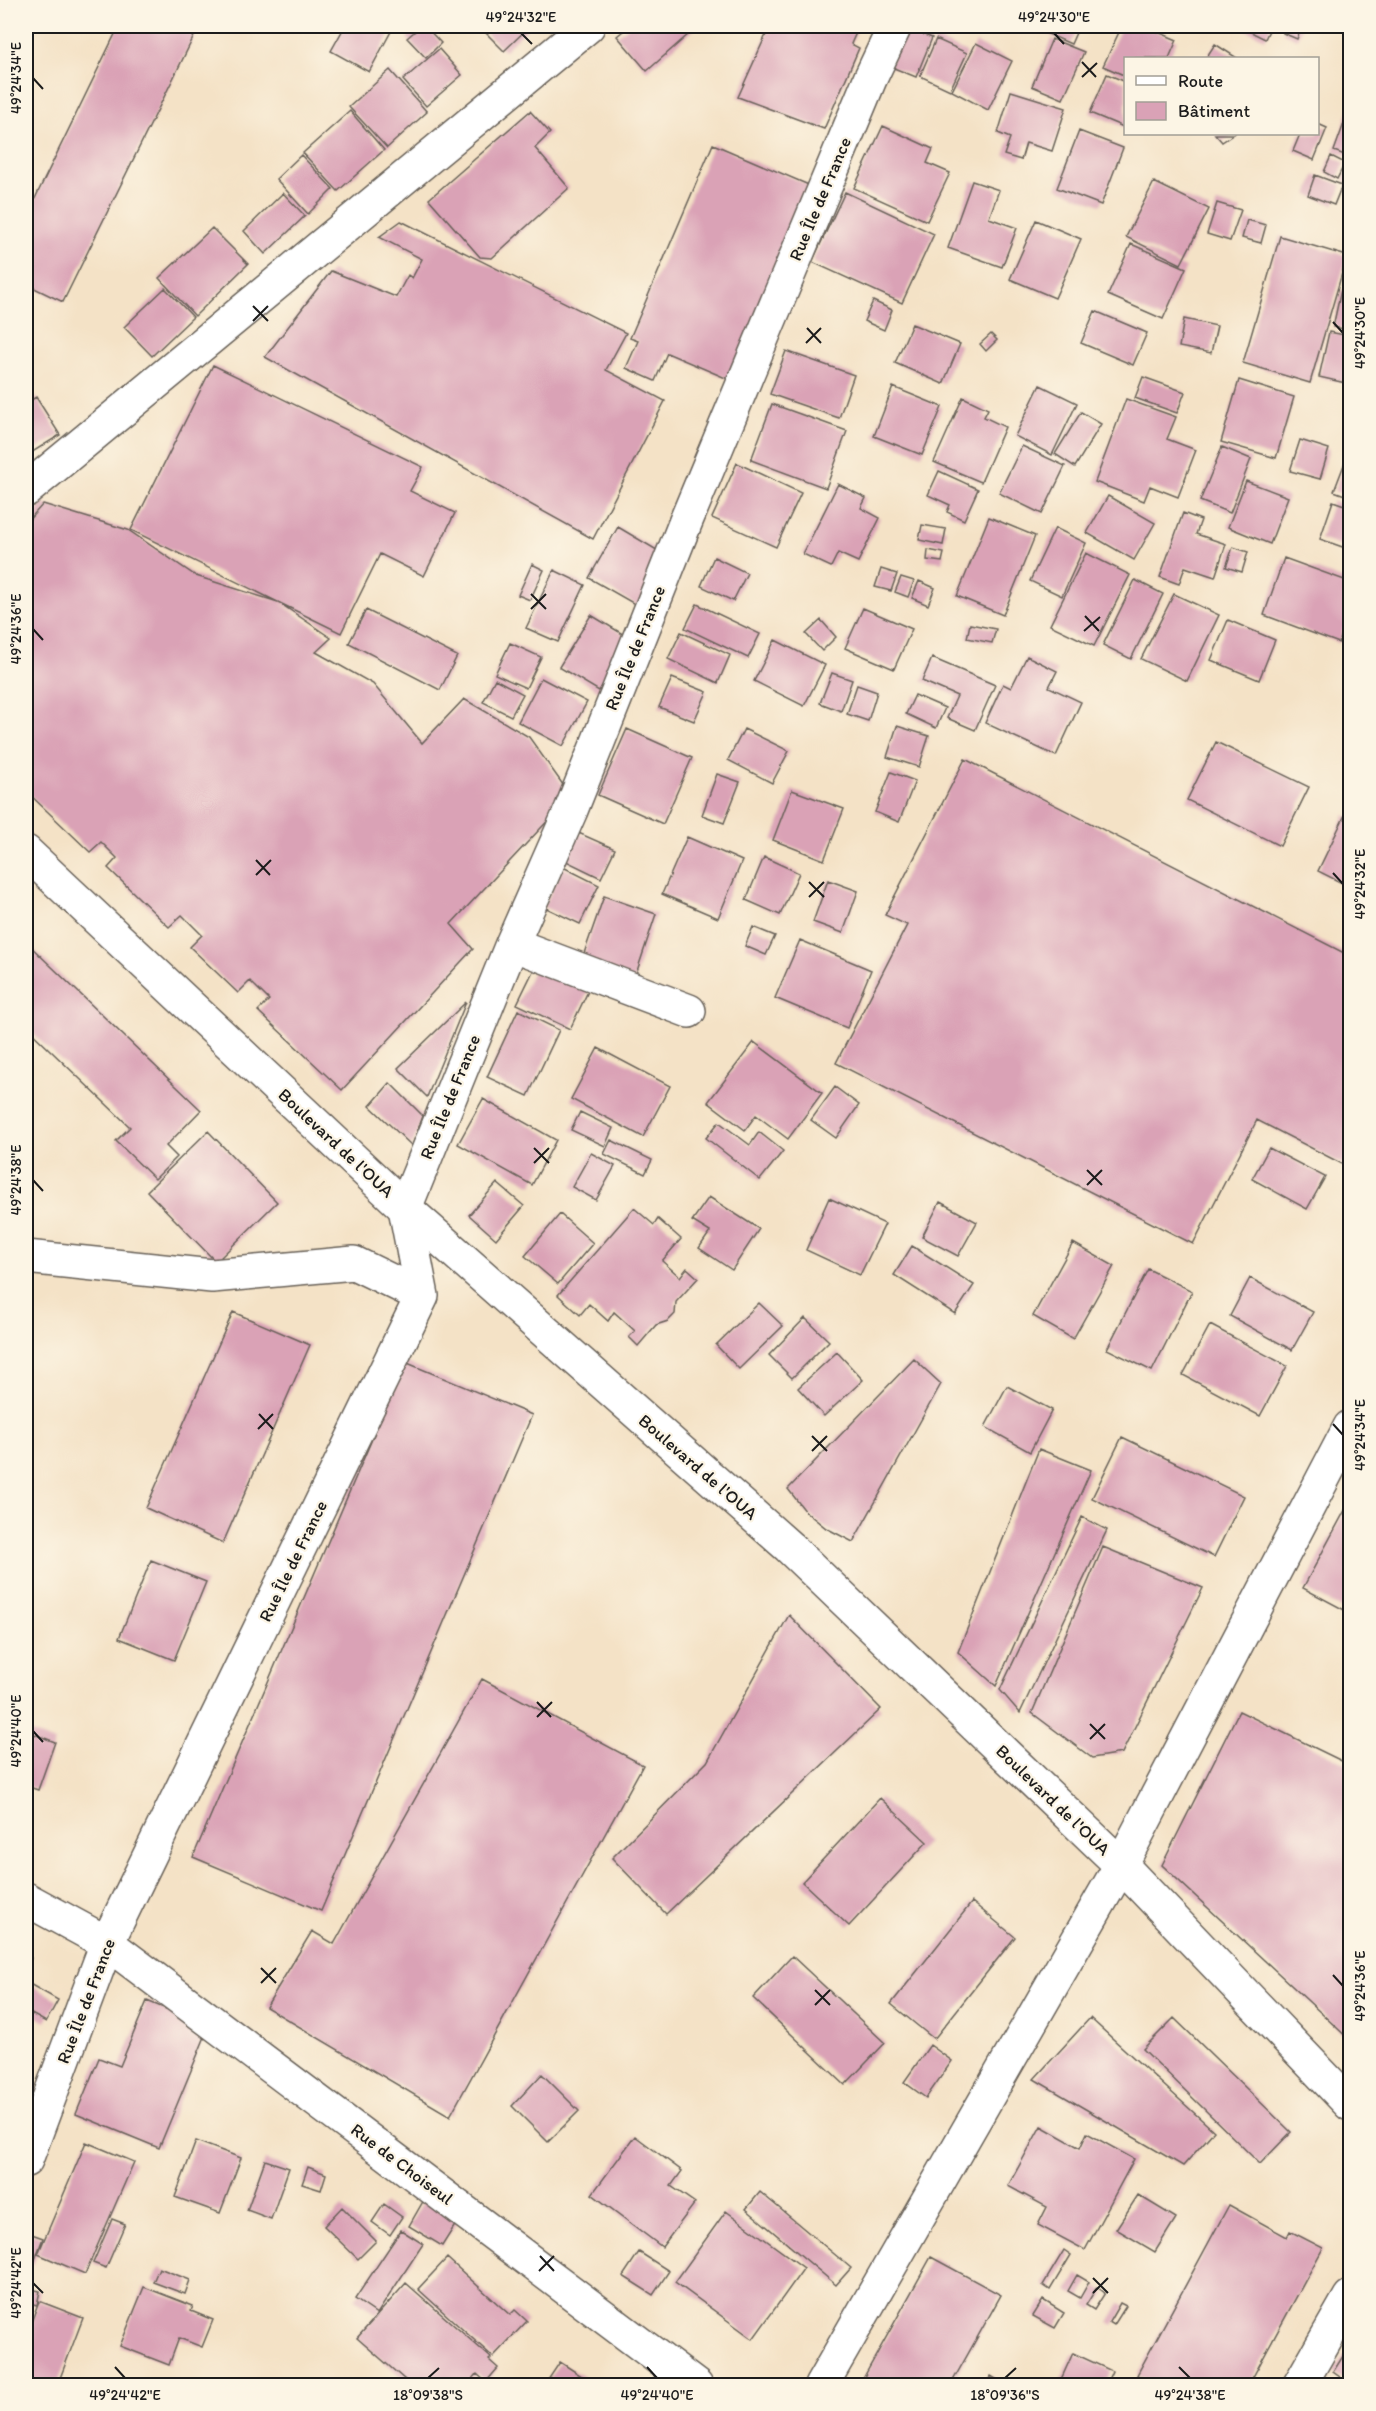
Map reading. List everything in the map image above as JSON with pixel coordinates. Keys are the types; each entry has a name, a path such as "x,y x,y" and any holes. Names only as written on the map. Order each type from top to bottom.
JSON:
{"street":[{"path":"26,490 588,26"},
{"name":"Rue Île de France","path":"405,1208 512,944 571,810 695,499 865,90 895,26"},
{"name":"Boulevard de l'OUA","path":"26,852 405,1208 789,1547 1121,1865 1350,2103"},
{"path":"512,944 689,1011"},
{"path":"405,1208 422,1296"},
{"path":"26,1257 213,1276 354,1263 422,1296"},
{"name":"Rue Île de France","path":"26,2160 107,1943 422,1296"},
{"path":"821,2385 1121,1865 1350,1427"},
{"name":"Rue de Choiseul","path":"26,1899 107,1943 696,2385"},
{"path":"1299,2385 1350,2297"}],"building":[{"path":"119,26 199,26 63,302 26,284 26,217"},
{"path":"345,26 394,26 369,72 331,51"},
{"path":"421,26 425,26 441,43 426,58 407,38"},
{"path":"479,26 530,26 504,51"},
{"path":"629,26 698,26 647,71 617,36"},
{"path":"770,26 859,26 851,44 859,48 824,129 738,97"},
{"path":"1038,26 1079,26 1071,44 1036,29"},
{"path":"1122,26 1144,26 1177,40 1169,57 1124,57 1124,75 1103,66"},
{"path":"1239,26 1271,26 1265,39"},
{"path":"1286,26 1302,26 1297,39 1283,33"},
{"path":"905,27 932,38 916,77 889,66"},
{"path":"936,39 967,53 950,90 920,76"},
{"path":"1052,39 1084,52 1063,99 1032,86"},
{"path":"976,43 1012,61 988,110 952,91"},
{"path":"1215,44 1235,57 1207,57"},
{"path":"439,49 462,75 426,106 403,80"},
{"path":"390,70 427,112 387,148 349,107"},
{"path":"1107,74 1124,81 1124,127 1090,113"},
{"path":"1011,91 1066,108 1052,151 1026,143 1021,160 1004,155 1010,138 998,133"},
{"path":"1350,107 1350,157 1334,151"},
{"path":"350,111 384,150 338,191 303,153"},
{"path":"530,111 550,133 535,148 569,188 492,258 480,257 429,199"},
{"path":"1319,124 1327,128 1314,160 1293,151 1300,135 1319,135"},
{"path":"883,126 933,149 927,163 950,173 927,221 854,188"},
{"path":"1079,131 1123,148 1101,205 1057,188"},
{"path":"1216,135 1232,135 1222,142"},
{"path":"713,144 818,189 735,382 667,353 655,381 626,368 638,341 630,338"},
{"path":"301,155 333,189 308,214 276,179"},
{"path":"1331,156 1345,163 1337,179 1324,172"},
{"path":"1350,162 1350,184 1343,180"},
{"path":"1315,175 1342,185 1334,205 1308,195"},
{"path":"972,181 999,190 989,218 1017,228 1002,267 948,248"},
{"path":"1154,182 1209,209 1181,264 1126,237"},
{"path":"845,192 934,234 902,303 812,262"},
{"path":"283,193 305,216 265,254 244,231"},
{"path":"1217,203 1241,210 1230,241 1207,234"},
{"path":"1036,220 1081,239 1055,298 1010,279"},
{"path":"1247,220 1266,225 1261,243 1242,238"},
{"path":"401,221 626,333 606,370 665,401 593,539 265,357 331,271 396,297 408,275 412,278 422,259 379,237"},
{"path":"212,228 248,264 195,316 159,278"},
{"path":"1280,236 1347,256 1310,383 1243,363"},
{"path":"1131,244 1186,268 1163,319 1108,295"},
{"path":"165,288 193,317 152,356 124,327"},
{"path":"1341,290 1350,292 1350,330 1333,327"},
{"path":"873,301 892,310 884,330 864,321"},
{"path":"1095,311 1147,333 1133,365 1081,343"},
{"path":"1184,319 1217,326 1211,353 1179,347"},
{"path":"912,324 960,344 943,384 895,363"},
{"path":"1329,332 1350,336 1350,384 1319,377"},
{"path":"991,334 997,340 986,351 980,344"},
{"path":"786,351 854,375 839,418 770,394"},
{"path":"213,365 423,467 410,491 455,513 424,576 380,554 341,633 131,530"},
{"path":"1143,377 1185,392 1177,413 1135,398"},
{"path":"1239,380 1294,397 1276,458 1221,442"},
{"path":"1040,385 1077,403 1052,455 1015,436"},
{"path":"893,387 942,407 922,455 874,436"},
{"path":"36,397 60,435 26,456 26,403"},
{"path":"963,397 988,409 984,417 1005,427 981,482 934,462"},
{"path":"1126,399 1176,417 1167,439 1196,450 1178,497 1150,486 1144,501 1095,482"},
{"path":"772,404 847,431 826,488 751,460"},
{"path":"1081,412 1101,424 1075,467 1055,454"},
{"path":"1300,440 1329,449 1320,479 1290,471"},
{"path":"1022,446 1065,466 1042,514 999,493"},
{"path":"1222,447 1251,459 1230,513 1200,501"},
{"path":"1350,449 1350,497 1334,491"},
{"path":"737,463 801,493 776,547 712,518"},
{"path":"939,471 978,489 964,520 947,512 950,505 928,495"},
{"path":"1246,481 1288,497 1270,544 1228,527"},
{"path":"838,484 866,498 861,508 880,518 858,562 838,553 831,567 803,554"},
{"path":"1108,496 1155,523 1134,560 1087,533"},
{"path":"1333,501 1350,507 1348,549 1320,539"},
{"path":"43,504 128,530 196,576 278,602 331,638 316,652 373,684 422,743 464,699 529,737 571,796 451,924 473,949 342,1090 258,1011 269,1000 250,981 238,993 190,947 202,935 182,915 169,927 108,868 117,858 101,842 90,852 26,791 26,523"},
{"path":"1183,513 1201,520 1196,534 1226,544 1215,577 1185,567 1179,584 1160,577"},
{"path":"989,517 1035,536 1003,615 957,596"},
{"path":"922,525 946,529 943,545 919,540"},
{"path":"618,527 667,556 638,606 589,578"},
{"path":"1055,528 1086,543 1062,596 1030,581"},
{"path":"1233,547 1248,552 1242,572 1226,567"},
{"path":"928,550 944,553 942,562 927,560"},
{"path":"1086,553 1130,575 1094,646 1050,625"},
{"path":"714,557 747,573 733,601 701,586"},
{"path":"1284,558 1350,582 1350,611 1339,643 1264,615"},
{"path":"532,564 544,570 530,600 518,595"},
{"path":"881,569 897,574 891,591 875,587"},
{"path":"554,570 585,585 558,642 526,628"},
{"path":"901,577 914,581 908,597 895,592"},
{"path":"1135,580 1163,594 1131,659 1103,645"},
{"path":"919,581 935,588 928,605 912,598"},
{"path":"1174,594 1219,615 1187,681 1141,659"},
{"path":"697,604 760,634 748,658 685,628"},
{"path":"863,608 912,629 894,669 845,648"},
{"path":"366,610 457,656 440,690 349,643"},
{"path":"591,615 631,639 599,691 559,667"},
{"path":"821,620 836,637 822,651 806,634"},
{"path":"1228,620 1275,640 1259,680 1211,660"},
{"path":"970,624 996,629 992,643 967,638"},
{"path":"681,632 730,655 718,683 668,659"},
{"path":"775,640 825,665 804,706 754,681"},
{"path":"510,643 541,657 526,688 495,674"},
{"path":"1027,656 1057,671 1049,687 1081,702 1056,756 985,723 1003,684 1011,688"},
{"path":"932,658 995,685 975,730 947,718 957,696 922,681"},
{"path":"832,673 852,680 841,711 820,703"},
{"path":"541,678 587,702 563,746 518,722"},
{"path":"672,678 707,692 694,721 659,707"},
{"path":"495,679 523,694 511,716 483,702"},
{"path":"857,685 877,692 868,721 847,714"},
{"path":"915,695 945,708 936,728 906,714"},
{"path":"897,726 929,736 919,767 887,757"},
{"path":"627,729 692,758 663,824 598,795"},
{"path":"744,729 789,751 772,783 728,760"},
{"path":"1216,742 1309,787 1280,846 1187,800"},
{"path":"965,759 1350,956 1350,1168 1257,1120 1193,1244 836,1063 907,925 885,915"},
{"path":"891,772 915,781 899,822 875,812"},
{"path":"717,774 740,782 724,823 702,815"},
{"path":"792,790 844,809 824,860 773,840"},
{"path":"1345,815 1350,818 1350,887 1318,871"},
{"path":"574,831 615,849 601,878 562,859"},
{"path":"687,837 742,861 718,918 662,894"},
{"path":"764,857 799,873 780,915 746,900"},
{"path":"563,867 599,885 580,924 544,907"},
{"path":"828,880 858,891 843,933 813,922"},
{"path":"604,896 656,914 634,980 581,962"},
{"path":"753,927 775,936 766,955 745,946"},
{"path":"800,940 871,970 847,1028 775,998"},
{"path":"26,942 201,1110 166,1146 177,1157 155,1179 116,1141 130,1127 26,1027"},
{"path":"537,963 590,987 570,1029 517,1004"},
{"path":"466,1002 427,1097 398,1068"},
{"path":"518,1010 559,1030 528,1096 487,1077"},
{"path":"754,1042 822,1093 788,1139 756,1115 745,1130 708,1102"},
{"path":"598,1048 670,1086 643,1137 571,1099"},
{"path":"390,1083 423,1116 412,1146 370,1106"},
{"path":"835,1087 859,1105 836,1138 811,1120"},
{"path":"483,1099 556,1140 532,1185 458,1144"},
{"path":"580,1112 613,1128 605,1146 571,1130"},
{"path":"719,1122 750,1145 759,1132 783,1151 760,1180 706,1138"},
{"path":"208,1131 277,1202 216,1262 147,1191"},
{"path":"611,1140 652,1160 645,1174 604,1154"},
{"path":"1269,1148 1325,1177 1307,1209 1252,1179"},
{"path":"591,1153 615,1166 596,1200 572,1187"},
{"path":"497,1183 524,1206 496,1239 469,1215"},
{"path":"709,1197 759,1229 732,1270 699,1248 710,1232 692,1221"},
{"path":"829,1198 885,1224 860,1275 806,1250"},
{"path":"940,1202 977,1222 958,1256 922,1237"},
{"path":"634,1208 654,1225 658,1219 681,1239 662,1261 680,1277 687,1268 698,1278 676,1302 675,1314 668,1321 656,1325 638,1346 629,1337 635,1331 614,1312 608,1321 589,1304 580,1315 558,1295"},
{"path":"560,1214 593,1243 558,1284 525,1256"},
{"path":"1073,1243 1114,1266 1073,1339 1033,1316"},
{"path":"912,1246 974,1285 955,1314 894,1275"},
{"path":"1148,1269 1192,1291 1152,1371 1107,1349"},
{"path":"1250,1278 1313,1312 1292,1350 1230,1316"},
{"path":"759,1303 783,1326 739,1369 716,1345"},
{"path":"233,1312 310,1345 223,1543 146,1508"},
{"path":"805,1318 829,1341 792,1378 769,1355"},
{"path":"1210,1325 1287,1366 1260,1416 1183,1375"},
{"path":"837,1352 863,1380 824,1416 798,1388"},
{"path":"914,1359 941,1384 853,1542 826,1528 806,1512 788,1489"},
{"path":"405,1362 532,1415 321,1911 193,1857"},
{"path":"1007,1386 1052,1410 1030,1452 985,1427"},
{"path":"1122,1437 1244,1496 1214,1557 1092,1498"},
{"path":"1039,1449 1091,1470 996,1686 958,1652"},
{"path":"1350,1501 1350,1613 1303,1588"},
{"path":"1082,1517 1107,1530 1020,1713 1000,1690"},
{"path":"1103,1547 1203,1588 1122,1753 1092,1758 1032,1713"},
{"path":"151,1560 206,1582 174,1660 119,1638"},
{"path":"789,1615 881,1709 666,1914 612,1858 707,1762"},
{"path":"482,1679 643,1765 450,2116 266,2007 312,1931 334,1944"},
{"path":"1239,1711 1350,1765 1350,2040 1162,1865"},
{"path":"26,1731 55,1742 38,1790 26,1786"},
{"path":"880,1798 927,1842 849,1926 802,1882"},
{"path":"972,1902 1015,1937 934,2039 891,2004"},
{"path":"26,1955 31,1958 26,1970"},
{"path":"792,1956 885,2043 845,2085 753,1998"},
{"path":"26,1982 58,2000 46,2022 26,2011"},
{"path":"147,2001 209,2027 159,2148 76,2114 99,2058 120,2066"},
{"path":"1090,2018 1214,2131 1183,2166 1034,2079"},
{"path":"1174,2018 1291,2132 1260,2164 1143,2049"},
{"path":"930,2045 952,2061 926,2098 904,2082"},
{"path":"542,2074 579,2111 548,2142 512,2106"},
{"path":"1041,2126 1080,2148 1087,2133 1134,2159 1085,2250 1038,2225 1047,2207 1008,2186"},
{"path":"635,2136 682,2171 671,2186 695,2203 662,2247 592,2194"},
{"path":"196,2141 241,2158 220,2213 175,2197"},
{"path":"86,2142 134,2162 85,2274 38,2254"},
{"path":"265,2160 289,2168 271,2219 247,2210"},
{"path":"308,2167 326,2174 321,2190 302,2184"},
{"path":"760,2192 851,2268 836,2285 746,2209"},
{"path":"1138,2195 1176,2218 1155,2252 1116,2229"},
{"path":"425,2198 459,2219 442,2246 409,2226"},
{"path":"384,2204 402,2217 390,2235 372,2222"},
{"path":"1229,2205 1287,2237 1290,2231 1323,2248 1248,2386 1157,2386 1137,2375"},
{"path":"342,2207 376,2241 358,2259 324,2226"},
{"path":"726,2211 804,2268 753,2339 675,2282"},
{"path":"112,2219 125,2224 106,2268 93,2263"},
{"path":"401,2230 423,2244 377,2314 355,2299"},
{"path":"26,2232 43,2238 33,2265 26,2262"},
{"path":"1064,2250 1071,2255 1050,2290 1043,2285"},
{"path":"639,2252 669,2271 653,2295 623,2276"},
{"path":"931,2257 1001,2295 950,2386 859,2386"},
{"path":"447,2258 510,2315 515,2310 527,2321 493,2357 418,2289"},
{"path":"159,2268 190,2280 185,2294 153,2282"},
{"path":"1077,2275 1089,2282 1080,2298 1068,2291"},
{"path":"406,2283 491,2358 489,2360 498,2368 486,2382 477,2374 467,2386 412,2386 357,2338"},
{"path":"144,2287 193,2306 191,2311 213,2320 202,2347 179,2338 169,2365 120,2346"},
{"path":"1097,2287 1105,2293 1094,2310 1086,2305"},
{"path":"26,2288 40,2291 37,2305 26,2302"},
{"path":"1043,2300 1064,2313 1055,2328 1033,2316"},
{"path":"39,2301 83,2318 57,2386 26,2386 26,2336"},
{"path":"1120,2303 1126,2306 1114,2325 1109,2322"},
{"path":"1350,2345 1350,2384 1333,2372"},
{"path":"1073,2353 1112,2371 1105,2386 1058,2386"},
{"path":"560,2362 597,2386 544,2386"},
{"path":"991,2376 1007,2386 985,2386"}]}
